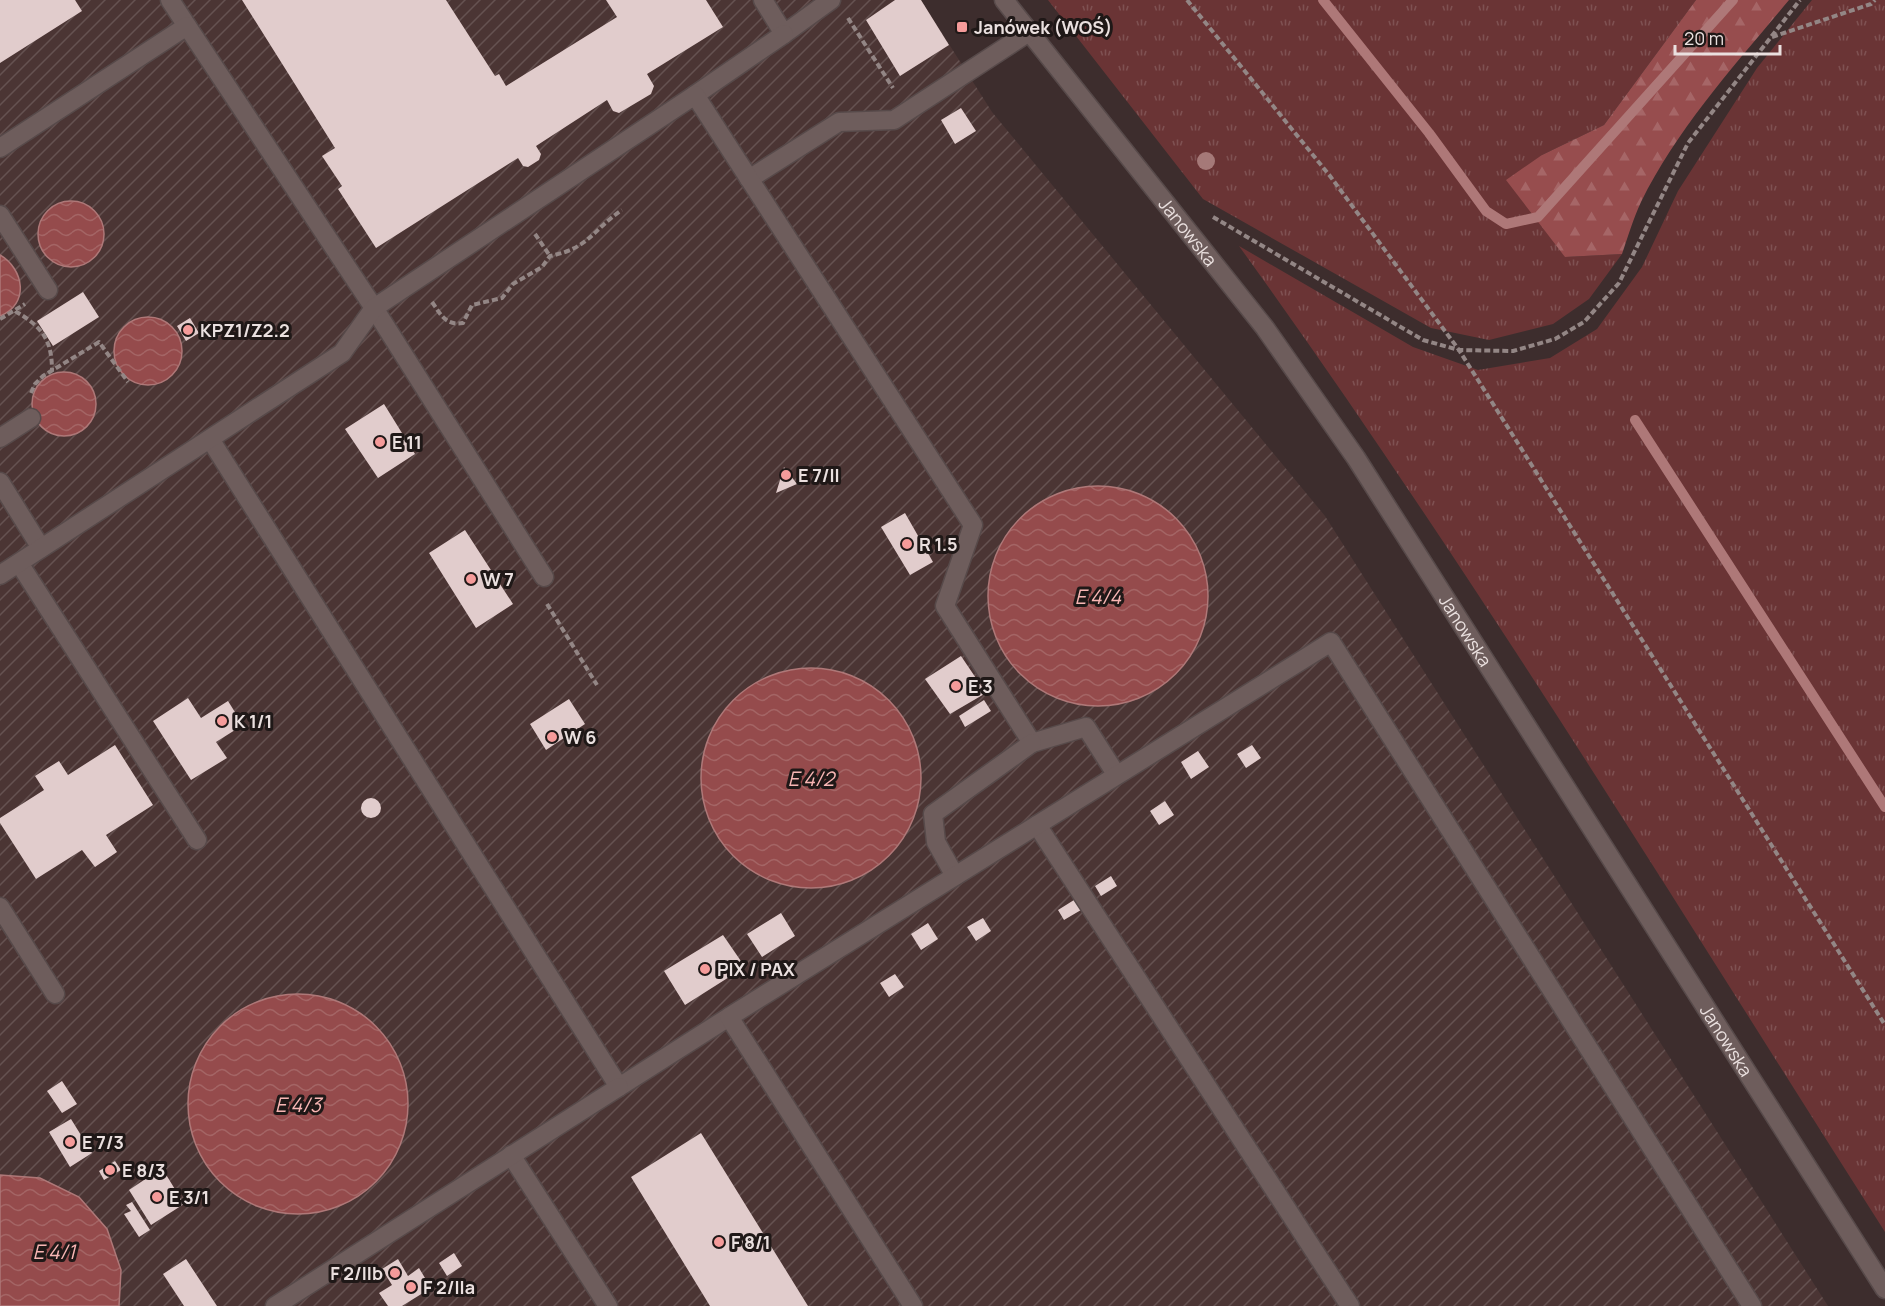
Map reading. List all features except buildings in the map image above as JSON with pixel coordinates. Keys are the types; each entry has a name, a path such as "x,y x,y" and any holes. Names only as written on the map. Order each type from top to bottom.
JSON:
{"street":[{"path":"170,0 374,308 544,577"},
{"path":"763,0 784,34"},
{"name":"Janowska","path":"1004,0 1181,219 1265,328 1356,458 1885,1289"},
{"path":"0,575 342,353 374,308 417,278 784,34 837,5"},
{"path":"0,148 187,26"},
{"path":"749,179 839,122 894,120 1029,32"},
{"path":"695,95 973,525 945,606 1032,743"},
{"path":"0,214 48,290"},
{"path":"0,438 31,418"},
{"path":"210,439 619,1087"},
{"path":"0,482 41,548"},
{"path":"19,563 196,840"},
{"path":"275,1306 729,1017 1331,642 1752,1306"},
{"path":"955,876 936,842 933,814 1032,743 1086,727 1116,774"},
{"path":"1036,825 1350,1306"},
{"path":"0,908 55,993"},
{"path":"729,1017 913,1306"},
{"path":"512,1155 608,1306"}],"path":[{"path":"1187,0 1330,176 1459,350 1885,1025"},
{"path":"1181,219 1207,214 1423,340 1459,350 1513,351 1555,339 1584,322 1619,283 1688,143 1800,0"},
{"path":"1771,37 1870,4 1875,0"},
{"path":"837,5 908,111"},
{"path":"417,278 444,318 452,324 463,323 472,305 502,298 513,284 542,267 550,256 569,252 587,241 596,235 607,220 622,210"},
{"path":"0,319 15,310 35,324 52,348 52,371"},
{"path":"31,418 29,402 35,384 99,342 128,382"},
{"path":"544,577 537,588 597,685"}],"shaded area":[{"path":"0,0 921,0 992,112 1325,516 1828,1306 0,1306"}],"green space":[{"path":"1048,0 1696,0 1604,125 1542,155 1565,257 1622,254 1589,299 1553,324 1489,340 1431,328 1203,199"},
{"path":"1696,0 1789,0 1709,97 1672,148 1641,202 1622,254 1565,257 1506,180 1542,155 1604,125"},
{"path":"1812,0 1885,0 1885,1232 1489,611 1324,366 1239,246 1413,347 1478,370 1550,358 1597,329 1642,267 1678,191 1757,68"}],"water":[{"path":"71,201 84,204 94,211 101,221 104,234 101,247 94,257 84,264 71,267 58,264 48,257 41,247 38,234 41,221 48,211 58,204"},
{"path":"0,255 8,261 18,277 20,295 10,311 0,316"},
{"path":"148,317 161,320 172,327 179,338 182,351 179,364 172,375 161,382 148,385 135,382 124,375 117,364 114,351 117,338 124,327 135,320"},
{"path":"64,372 76,374 87,381 94,392 96,404 94,416 87,427 76,434 64,436 52,434 41,427 34,416 32,404 34,392 41,381 52,374"},
{"name":"E 4/4","path":"1098,486 1119,488 1150,499 1176,518 1195,544 1206,575 1208,596 1206,617 1195,648 1176,674 1150,693 1119,704 1098,706 1077,704 1046,693 1020,674 1001,648 990,617 988,596 990,575 1001,544 1020,518 1046,499 1077,488"},
{"name":"E 4/2","path":"811,668 832,670 863,681 889,700 908,726 919,757 921,778 919,799 908,830 889,856 863,875 832,886 811,888 790,886 759,875 733,856 714,830 703,799 701,778 703,757 714,726 733,700 759,681 790,670"},
{"name":"E 4/3","path":"298,994 319,996 340,1002 376,1026 400,1062 406,1083 408,1104 406,1125 400,1146 376,1182 340,1206 319,1212 298,1214 277,1212 256,1206 220,1182 196,1146 190,1125 188,1104 190,1083 196,1062 220,1026 256,1002 277,996"},
{"name":"E 4/1","path":"0,1175 40,1178 79,1197 107,1229 121,1270 119,1306 0,1306"}],"waterway":[{"path":"1323,0 1429,133 1486,211 1506,224 1538,217 1733,0"},
{"path":"1635,420 1885,807"}],"place":[{"name":"Janówek (WOŚ)","path":"962,27"},
{"name":"KPZ1/Z2.2","path":"188,330"},
{"name":"E 11","path":"380,442"},
{"name":"E 7/II","path":"786,475"},
{"name":"R 1.5","path":"907,544"},
{"name":"W 7","path":"471,579"},
{"name":"E 3","path":"956,686"},
{"name":"K 1/1","path":"222,721"},
{"name":"W 6","path":"552,737"},
{"name":"PIX / PAX","path":"705,969"},
{"name":"E 7/3","path":"70,1142"},
{"name":"E 8/3","path":"110,1170"},
{"name":"E 3/1","path":"157,1197"},
{"name":"F 8/1","path":"719,1242"},
{"name":"F 2/IIb","path":"395,1273"},
{"name":"F 2/IIa","path":"411,1287"}]}
